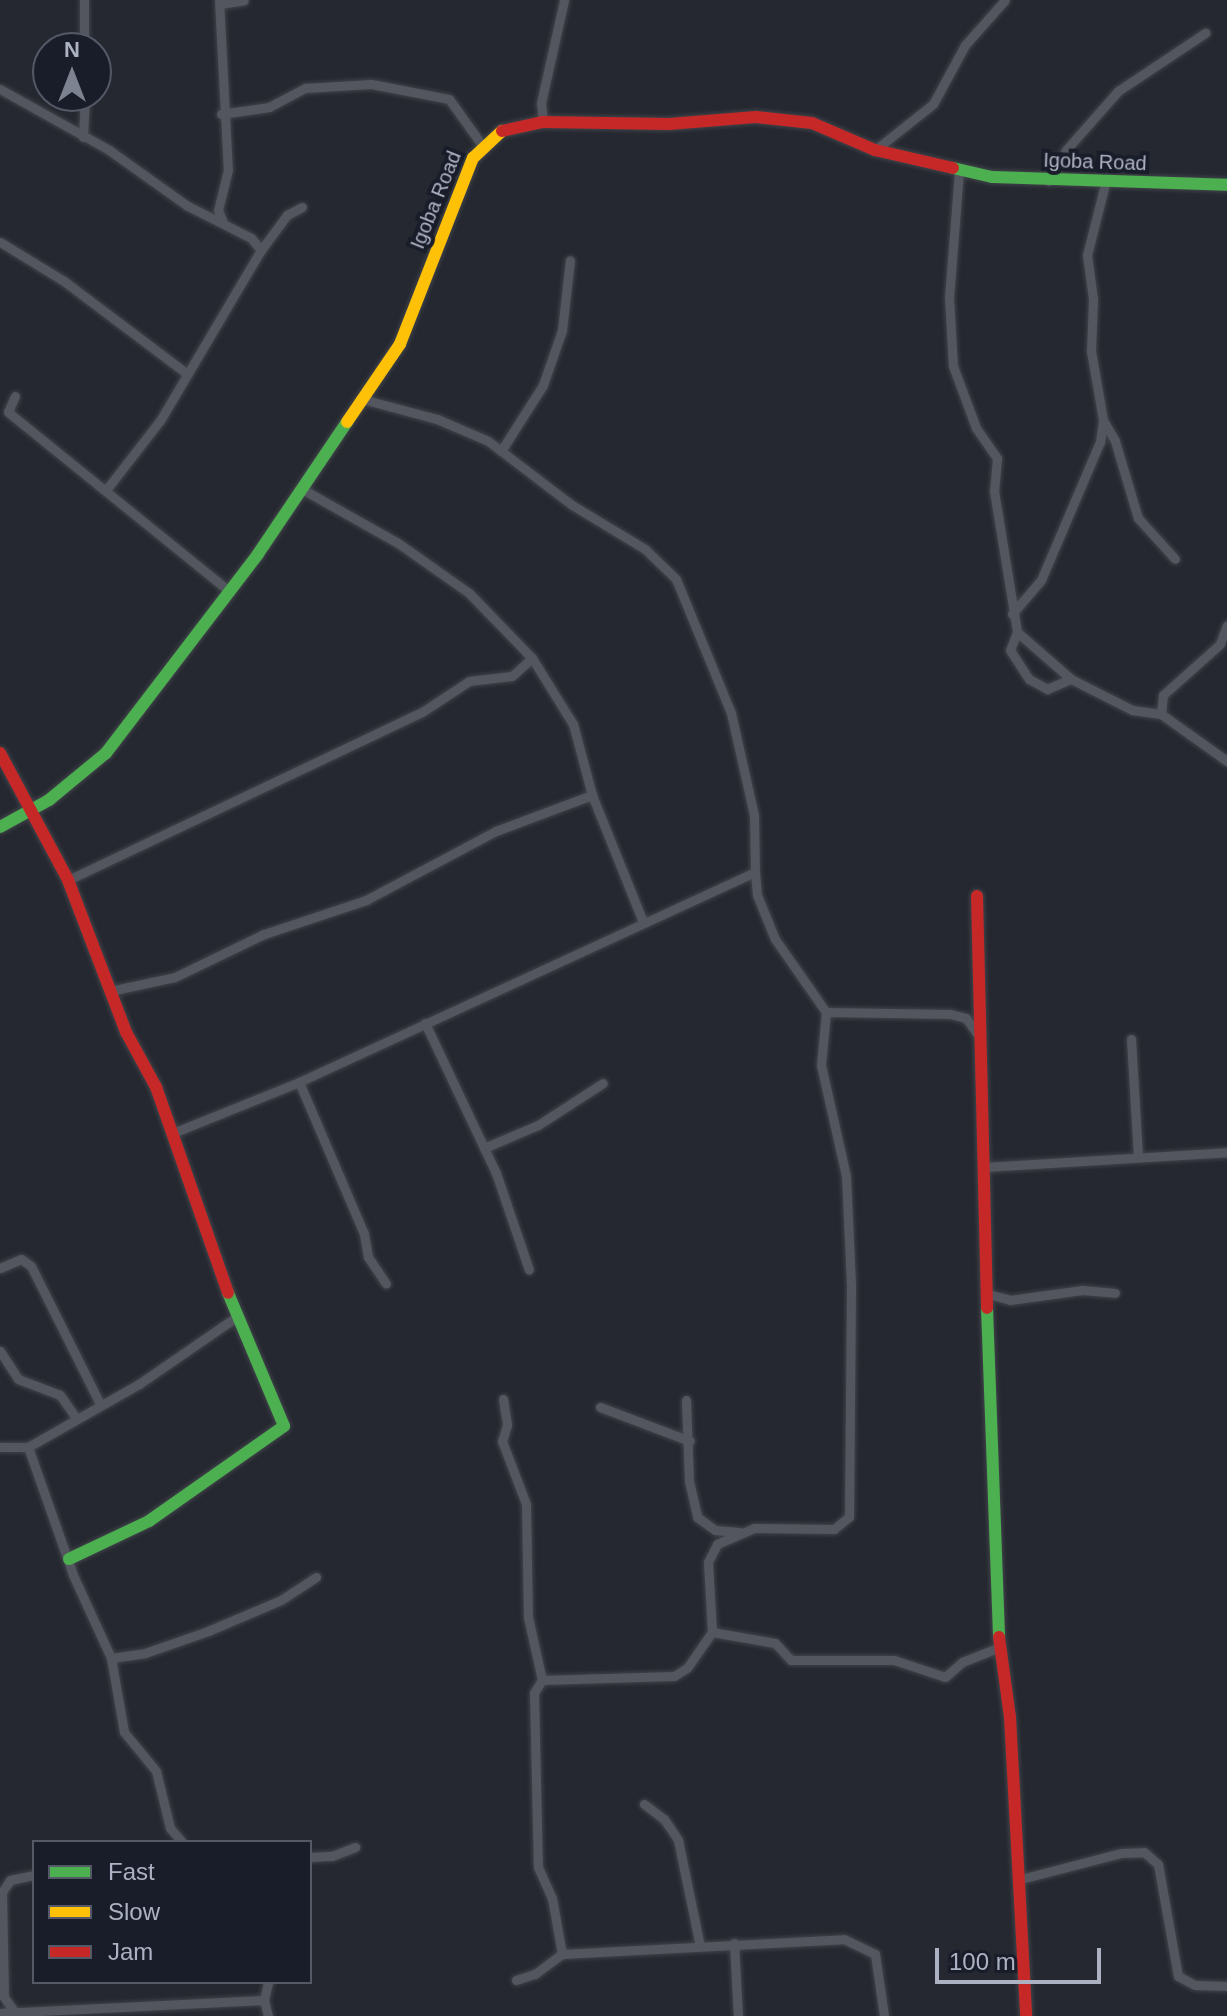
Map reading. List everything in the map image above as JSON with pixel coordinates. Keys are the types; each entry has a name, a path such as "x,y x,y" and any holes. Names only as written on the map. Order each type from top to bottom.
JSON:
{"street":[{"path":"84,0 84,32"},
{"path":"222,220 218,210 228,170 221,114 219,2 244,0"},
{"path":"543,122 541,103 564,0"},
{"path":"992,0 992,11"},
{"path":"875,150 933,104 965,45 992,11 1005,0"},
{"path":"1049,181 1066,150 1118,91 1205,33"},
{"path":"221,114 269,107 305,88 371,84 449,99 482,145"},
{"path":"0,89 83,137 186,205 222,220 261,250"},
{"path":"83,137 84,112"},
{"name":"Igoba Road","path":"0,827 31,812 106,753 230,592 302,489 413,318 446,222 482,145 511,127 543,122 654,125 756,117 812,123 875,150 959,171 1105,184 1227,185"},
{"path":"959,171 949,282 953,366 976,428 997,458 994,491 1003,526 1012,614 1017,632 1071,679 1140,711 1161,714 1227,761"},
{"path":"1012,614 1031,596 1046,570 1100,442 1103,420 1091,351 1093,299 1087,255 1105,184"},
{"path":"106,490 161,419 186,373 215,334 261,250 287,215 302,207"},
{"path":"0,242 64,281 186,373"},
{"path":"501,451 543,385 562,330 570,260"},
{"path":"15,396 8,412 230,592"},
{"path":"362,399 437,419 501,451 572,505 645,549 676,579 731,713 754,815 757,895 775,939 826,1012 821,1065 846,1176 851,1285 849,1517 834,1529 715,1530 697,1517 689,1481 690,1441 686,1400"},
{"path":"1103,420 1115,441 1138,518 1175,559"},
{"path":"302,489 398,543 469,593 532,658 573,724 592,795 643,922"},
{"path":"1140,711 1163,695 1220,644 1227,625"},
{"path":"1017,632 1010,650 1029,679 1047,689 1071,679"},
{"path":"68,880 422,712 469,681 512,676 532,658"},
{"path":"1161,714 1163,695"},
{"path":"0,753 68,880 110,991 173,1133 236,1317 284,1426 149,1521 69,1559"},
{"path":"110,991 175,977 264,934 366,900 496,831 592,795"},
{"path":"173,1133 299,1082 755,872"},
{"path":"977,896 992,1543 1000,1647 1010,1717 1026,2016"},
{"path":"826,1012 950,1014 966,1018 978,1035"},
{"path":"425,1023 484,1148 529,1270"},
{"path":"1131,1039 1138,1157"},
{"path":"299,1082 364,1234 368,1257 386,1284"},
{"path":"484,1148 538,1125 603,1083"},
{"path":"985,1167 1227,1152"},
{"path":"0,1268 21,1259 31,1266 100,1404"},
{"path":"988,1294 1010,1300 1082,1290 1115,1293"},
{"path":"0,1447 28,1447 236,1317"},
{"path":"0,1351 18,1379 60,1395 77,1419"},
{"path":"503,1399 507,1425 502,1441 526,1504 528,1617 542,1680 534,1693 538,1867 552,1898 562,1954"},
{"path":"600,1407 690,1441"},
{"path":"28,1447 69,1559 111,1658 124,1732 156,1771 170,1828 180,1840"},
{"path":"542,1680 674,1676 687,1668 712,1632 708,1562 717,1544 739,1532"},
{"path":"111,1658 145,1653 208,1631 281,1600 316,1577"},
{"path":"712,1632 775,1643 791,1660 894,1660 945,1677 962,1662 1000,1647"},
{"path":"644,1804 664,1819 678,1840 700,1946"},
{"path":"312,1857 332,1856 355,1847"},
{"path":"1017,1880 1121,1853 1144,1852 1160,1872 1178,1976 1195,1985 1227,1986"},
{"path":"14,2011 4,1997 2,1892 10,1880 32,1875"},
{"path":"516,1980 544,1969 562,1954 814,1938 844,1939 868,1948 878,1963 884,2016"},
{"path":"734,1943 738,2016"},
{"path":"268,1984 264,2000 268,2016"},
{"path":"0,2013 264,2000"}],"traffic: fast":[{"path":"953,168 992,177 1227,185"},
{"path":"0,827 49,800 106,753 258,554 347,422"},
{"path":"69,1559 149,1521 284,1426 228,1293"},
{"path":"987,1308 999,1637"}],"traffic: slow":[{"path":"347,422 400,344 473,158 502,131"}],"traffic: jam":[{"path":"502,131 543,122 669,124 756,117 812,123 875,150 953,168"},
{"path":"0,753 68,880 126,1032 156,1087 228,1293"},
{"path":"977,896 987,1308"},
{"path":"999,1637 1010,1717 1026,2016"}]}
